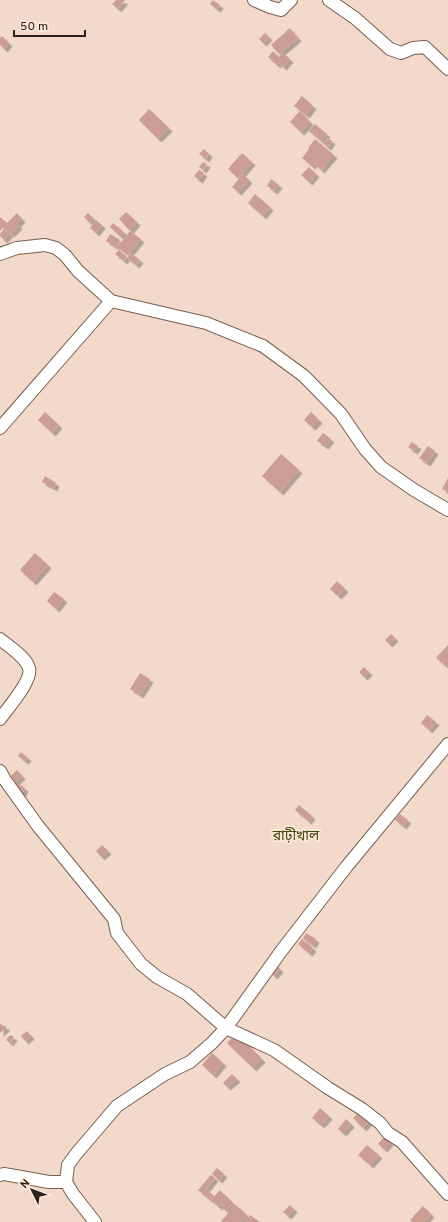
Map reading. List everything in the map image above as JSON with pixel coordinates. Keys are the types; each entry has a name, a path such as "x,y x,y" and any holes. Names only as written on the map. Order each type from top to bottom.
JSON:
{"street":[{"path":"254,0 270,7 282,10 291,0"},
{"path":"329,0 355,18 390,49 401,54 413,48 426,47 448,69"},
{"path":"0,254 17,248 45,245 56,248 65,254 78,271 110,301 206,323 263,346 304,376 341,414 365,449 381,467 414,490 448,510"},
{"path":"0,428 110,301"},
{"path":"0,639 23,658 29,667 30,673 26,682 0,719"},
{"path":"95,1222 73,1194 66,1182 68,1165 117,1106 165,1074 190,1062 212,1043 226,1028 282,950 347,866 448,744"},
{"path":"0,771 38,826 114,919 118,932 141,964 157,977 187,994 226,1028 274,1050 328,1088 362,1109 380,1123 388,1133 402,1142 448,1194"},
{"path":"2,1174 49,1182 66,1182"}],"building":[{"path":"116,0 125,0 118,9 112,4"},
{"path":"213,0 220,5 217,9 210,4"},
{"path":"290,28 298,38 279,54 271,45"},
{"path":"265,33 269,37 263,43 259,39"},
{"path":"2,36 9,43 4,49 0,45 0,38"},
{"path":"273,51 279,57 283,53 290,59 283,67 279,63 277,65 268,57"},
{"path":"302,96 313,106 306,115 294,106"},
{"path":"149,109 169,128 158,139 139,120"},
{"path":"300,111 310,122 301,132 290,122"},
{"path":"315,124 327,134 321,141 309,131"},
{"path":"328,138 332,141 328,147 323,144"},
{"path":"315,139 334,155 321,170 315,164 319,158 312,166 302,158"},
{"path":"204,149 209,154 206,159 199,154"},
{"path":"242,153 252,162 238,178 228,169"},
{"path":"203,162 207,164 203,170 199,167"},
{"path":"309,167 316,174 309,182 301,175"},
{"path":"199,170 204,173 199,180 194,176"},
{"path":"243,174 249,180 238,192 232,187"},
{"path":"271,179 279,185 274,191 267,186"},
{"path":"255,194 270,207 263,216 248,203"},
{"path":"126,212 137,222 130,231 119,219"},
{"path":"17,213 22,219 17,224 19,226 11,234 4,227 0,231 0,217 7,223"},
{"path":"88,213 94,219 90,223 84,217"},
{"path":"96,220 102,225 96,233 90,228"},
{"path":"113,223 124,232 120,236 110,227"},
{"path":"4,229 10,233 4,240 0,234"},
{"path":"130,231 141,239 128,255 117,247"},
{"path":"110,234 120,240 116,247 106,241"},
{"path":"119,250 127,257 124,261 115,254"},
{"path":"131,253 140,260 136,265 127,258"},
{"path":"45,412 59,425 52,433 38,420"},
{"path":"311,412 319,420 312,427 304,420"},
{"path":"323,433 331,439 325,446 317,441"},
{"path":"412,442 418,446 414,451 408,447"},
{"path":"428,446 435,451 427,463 419,458"},
{"path":"281,454 299,470 280,492 262,476"},
{"path":"45,476 56,483 54,488 42,482"},
{"path":"448,478 448,492 442,489"},
{"path":"35,553 48,565 33,582 20,570"},
{"path":"337,581 345,589 338,596 330,589"},
{"path":"54,592 64,599 56,609 47,601"},
{"path":"391,634 395,638 389,644 385,640"},
{"path":"448,645 448,668 436,658"},
{"path":"364,667 369,672 364,677 359,672"},
{"path":"140,673 150,679 140,695 130,689"},
{"path":"427,715 436,722 429,730 421,723"},
{"path":"21,752 28,758 25,761 18,756"},
{"path":"17,770 22,776 13,784 8,778"},
{"path":"19,784 25,788 22,794 15,788"},
{"path":"299,805 312,816 308,821 295,810"},
{"path":"400,814 408,820 403,826 395,820"},
{"path":"102,845 108,851 101,857 96,851"},
{"path":"306,933 316,939 313,945 303,939"},
{"path":"302,939 313,948 309,953 298,944"},
{"path":"275,964 280,969 274,976 269,971"},
{"path":"0,1024 7,1027 0,1033"},
{"path":"27,1031 31,1036 25,1041 21,1036"},
{"path":"236,1033 262,1059 253,1068 227,1043"},
{"path":"10,1035 14,1037 10,1043 6,1040"},
{"path":"212,1053 223,1063 213,1075 202,1065"},
{"path":"232,1074 237,1079 227,1087 223,1083"},
{"path":"320,1108 329,1116 321,1125 312,1118"},
{"path":"360,1111 371,1120 363,1128 353,1118"},
{"path":"346,1119 351,1124 343,1133 338,1129"},
{"path":"384,1137 390,1142 384,1149 378,1144"},
{"path":"367,1145 379,1155 370,1165 358,1155"},
{"path":"217,1168 224,1174 219,1180 212,1174"},
{"path":"211,1175 215,1178 206,1189 214,1196 210,1200 198,1190"},
{"path":"220,1190 233,1203 226,1211 221,1206 224,1202 219,1207 211,1200"},
{"path":"236,1205 247,1215 241,1222 221,1221"},
{"path":"290,1205 294,1209 288,1216 283,1212"},
{"path":"423,1206 431,1214 424,1222 412,1222 410,1220"},
{"path":"250,1215 260,1222 245,1222"}],"district":[{"name":"রাঢ়ীখাল","path":"296,836"}]}
